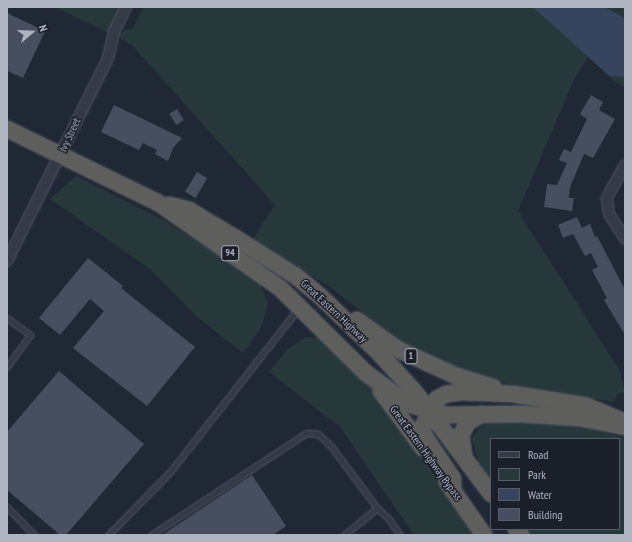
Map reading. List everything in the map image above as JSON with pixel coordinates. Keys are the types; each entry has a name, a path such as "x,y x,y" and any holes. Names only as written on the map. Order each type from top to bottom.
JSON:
{"highway":[{"name":"Great Eastern Highway","path":"7,129 157,202 280,288 301,306 366,373 408,404 429,411 447,414 580,418 625,427"},
{"name":"Great Eastern Highway","path":"157,202 189,210 296,276 320,296 381,356 429,411"},
{"name":"1","path":"320,296 397,349 456,376 514,394 587,406 625,422"},
{"name":"Great Eastern Highway Bypass","path":"366,373 484,535"},
{"path":"453,491 453,480 423,432 423,424 429,411 437,399 446,394 462,392 514,394"},
{"name":"94","path":"429,411 490,493"},
{"path":"464,457 461,435 468,422 482,414"}],"street":[{"name":"Ivy Street","path":"7,261 61,155 109,54 114,32 126,7"},
{"path":"625,164 607,198 609,214 625,239"}],"lane":[{"path":"108,535 170,472 301,306"},
{"path":"7,318 30,335 7,367"},
{"path":"151,535 306,433 318,434 331,446 377,508 388,518 400,535"},
{"path":"7,507 34,535"},
{"path":"344,535 377,508"}],"green space":[{"path":"55,7 122,7 109,33"},
{"path":"143,7 534,7 588,57 575,77 518,211 620,371 625,393 617,393 614,402 507,384 454,369 404,345 330,287 253,239 275,205 132,45 119,38 124,30 133,29"},
{"path":"604,7 625,7 625,18"},
{"path":"609,76 625,77 625,88 615,81"},
{"path":"76,176 167,222 259,281 268,303 262,326 243,353 195,315 150,269 50,199"},
{"path":"305,337 320,338 331,344 384,402 476,535 414,535 340,427 269,372 288,349"},
{"path":"492,419 567,423 625,438 625,535 532,535 529,530 620,530 620,438 490,438 490,479 479,463 472,439 480,427"}],"water":[{"path":"533,7 604,7 625,18 625,77 609,76"}],"building":[{"path":"7,13 45,31 23,78 7,71"},
{"path":"591,95 603,102 599,110 615,119 593,158 584,154 570,187 569,198 574,198 572,211 544,207 547,184 557,185 567,163 559,160 564,149 571,152 587,119 580,114"},
{"path":"114,105 182,138 173,148 168,161 155,154 157,150 143,143 139,150 101,132"},
{"path":"177,109 184,120 176,125 169,114"},
{"path":"197,172 207,178 195,198 185,192"},
{"path":"577,217 582,228 590,224 595,237 597,236 625,290 625,335 604,300 607,298 592,270 598,267 591,253 585,256 573,234 563,238 558,225"},
{"path":"88,258 123,286 121,288 195,347 147,406 73,348 104,311 90,299 60,335 39,318"},
{"path":"59,371 144,444 66,535 60,535 7,490 7,432"},
{"path":"252,475 286,526 273,535 162,535"}]}
